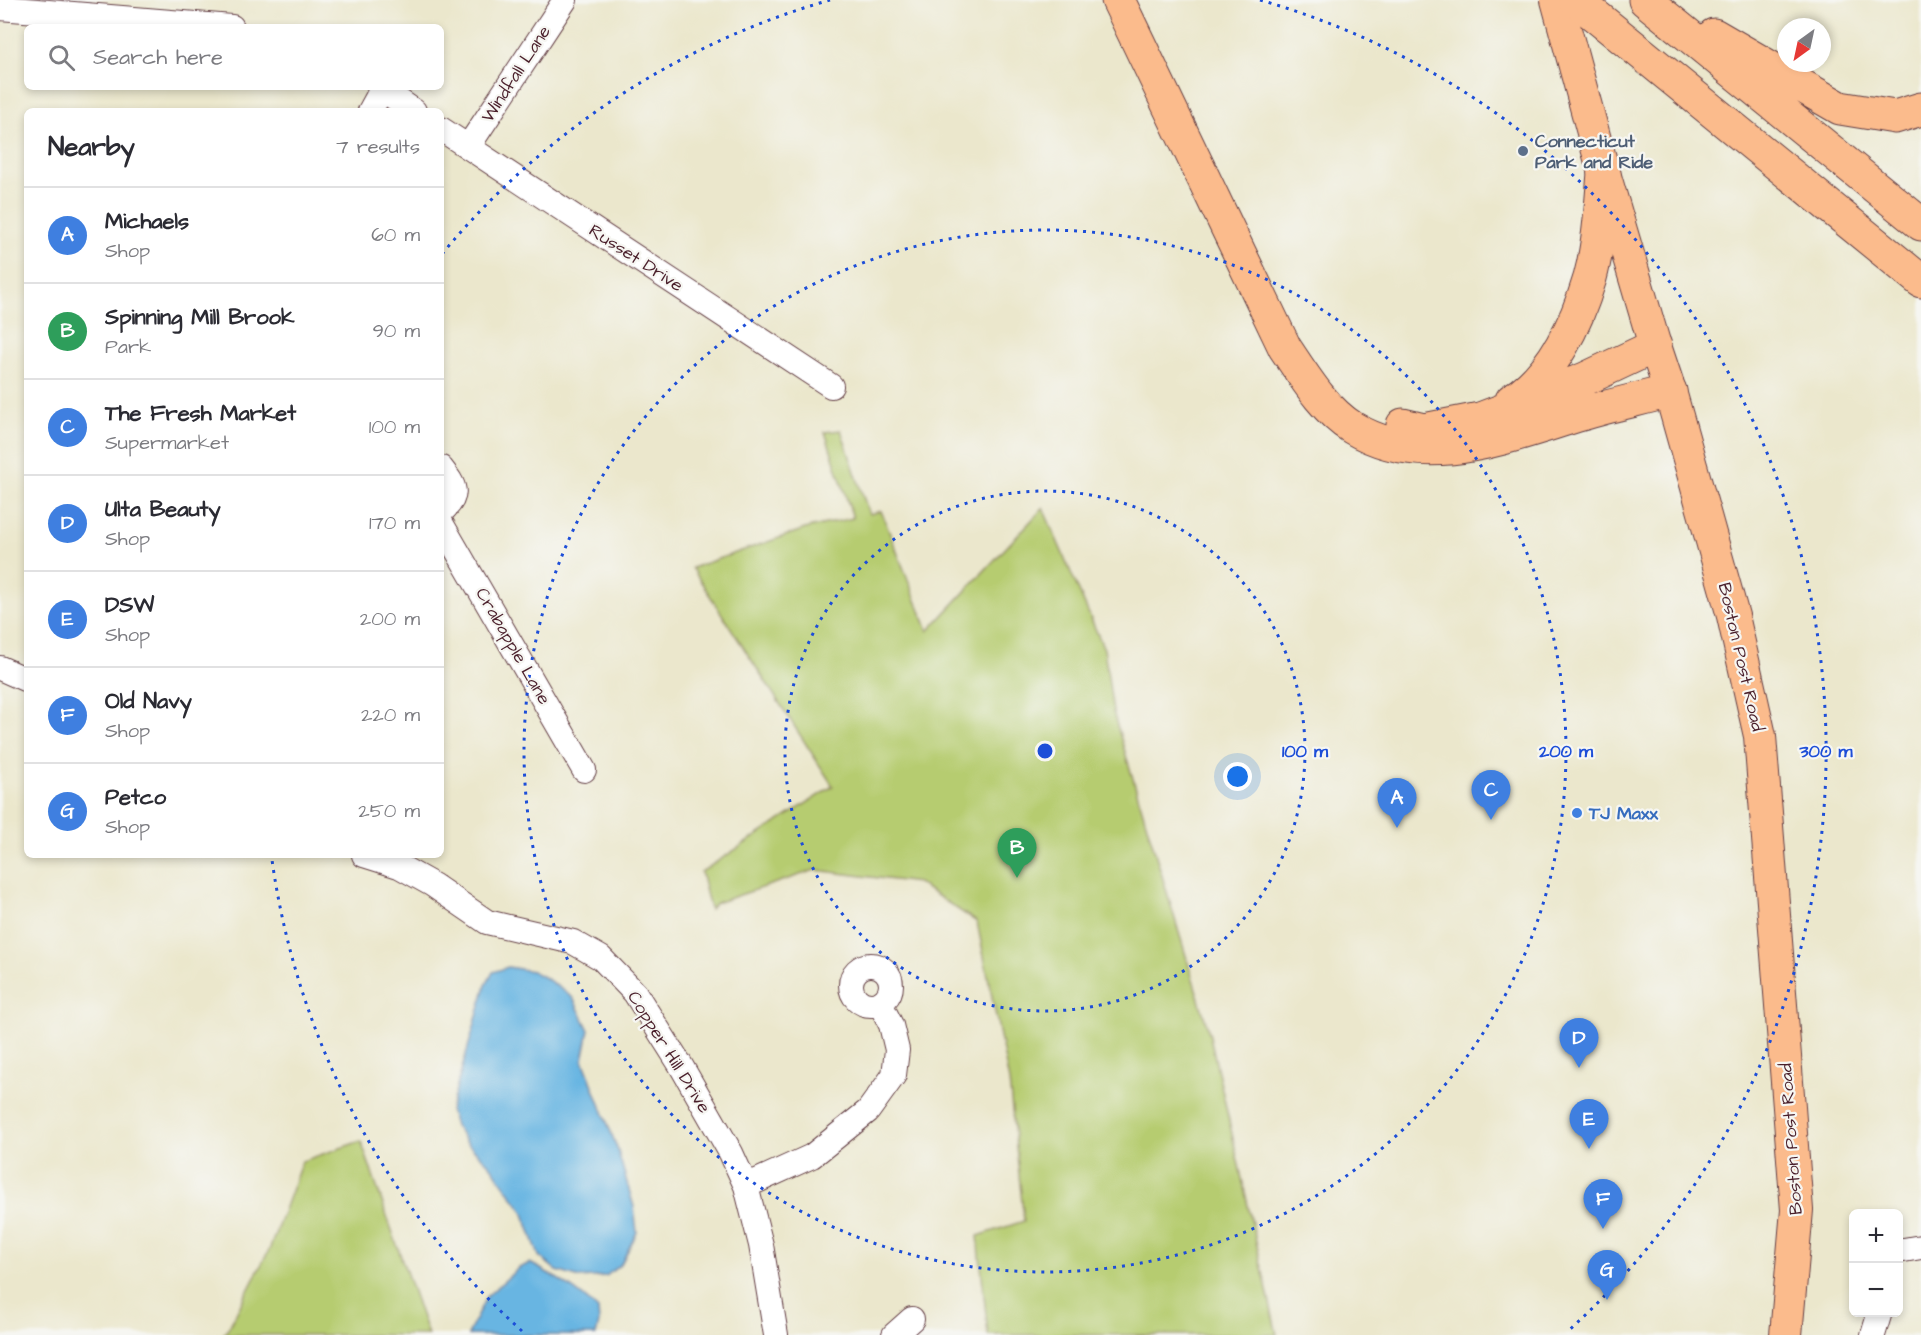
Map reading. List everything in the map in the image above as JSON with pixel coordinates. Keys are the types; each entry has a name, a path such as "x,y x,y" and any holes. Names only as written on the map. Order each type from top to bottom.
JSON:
{"highway":[{"path":"1118,0 1285,348 1317,396 1352,427 1394,446 1438,450 1481,445 1670,391"},
{"path":"1138,0 1306,351 1335,392 1377,419 1424,430 1480,419 1586,380 1655,346"},
{"path":"1576,0 1921,280"},
{"path":"1645,0 1921,224"},
{"path":"1655,0 1840,108 1895,117 1921,109"},
{"path":"1480,419 1521,394 1541,374 1572,326 1590,277 1605,173"}],"main road":[{"name":"Boston Post Road","path":"1557,0 1733,616 1760,736 1797,1210 1786,1335"}],"street":[{"name":"Windfall Lane","path":"468,147 565,0"},
{"path":"0,8 195,24"},
{"path":"371,108 379,90"},
{"path":"383,90 410,108"},
{"name":"Russet Drive","path":"444,131 831,386"},
{"path":"444,472 454,484 455,492 444,509"},
{"name":"Crabapple Lane","path":"444,528 584,770"},
{"path":"0,668 24,679"},
{"name":"Copper Hill Drive","path":"374,858 399,866 433,885 488,922 573,942 601,957 635,993 731,1153 746,1186 761,1245 776,1335"},
{"path":"746,1186 812,1156 868,1111 894,1075 897,1050 891,1025 880,1003"},
{"path":"1903,1250 1921,1247"},
{"path":"1873,1335 1878,1317"},
{"path":"894,1335 912,1319"}],"green space":[{"path":"841,430 869,514 881,511 928,631 1043,508 1104,649 1113,712 1210,1036 1277,1335 988,1335 978,1236 1024,1221 1009,1081 977,922 918,883 815,870 716,903 710,909 701,872 833,786 692,568 808,528 853,518 825,432"},
{"path":"361,1141 428,1335 223,1335 270,1248 302,1161"}],"water":[{"path":"508,967 532,971 573,998 589,1030 583,1060 617,1148 634,1207 637,1232 621,1264 606,1276 580,1278 557,1271 539,1256 523,1211 490,1165 467,1143 455,1126 450,1110 486,985 493,972"},
{"path":"530,1263 565,1284 598,1310 599,1323 596,1335 468,1335 486,1297 519,1268"}],"place":[{"name":"Connecticut Park and Ride","path":"1523,151"},
{"name":"TJ Maxx","path":"1577,813"},
{"name":"The Fresh Market","path":"1491,820"},
{"name":"Michaels","path":"1397,828"},
{"name":"Spinning Mill Brook","path":"1017,878"},
{"name":"Ulta Beauty","path":"1579,1068"},
{"name":"DSW","path":"1589,1149"},
{"name":"Old Navy","path":"1603,1229"},
{"name":"Petco","path":"1607,1300"}]}
